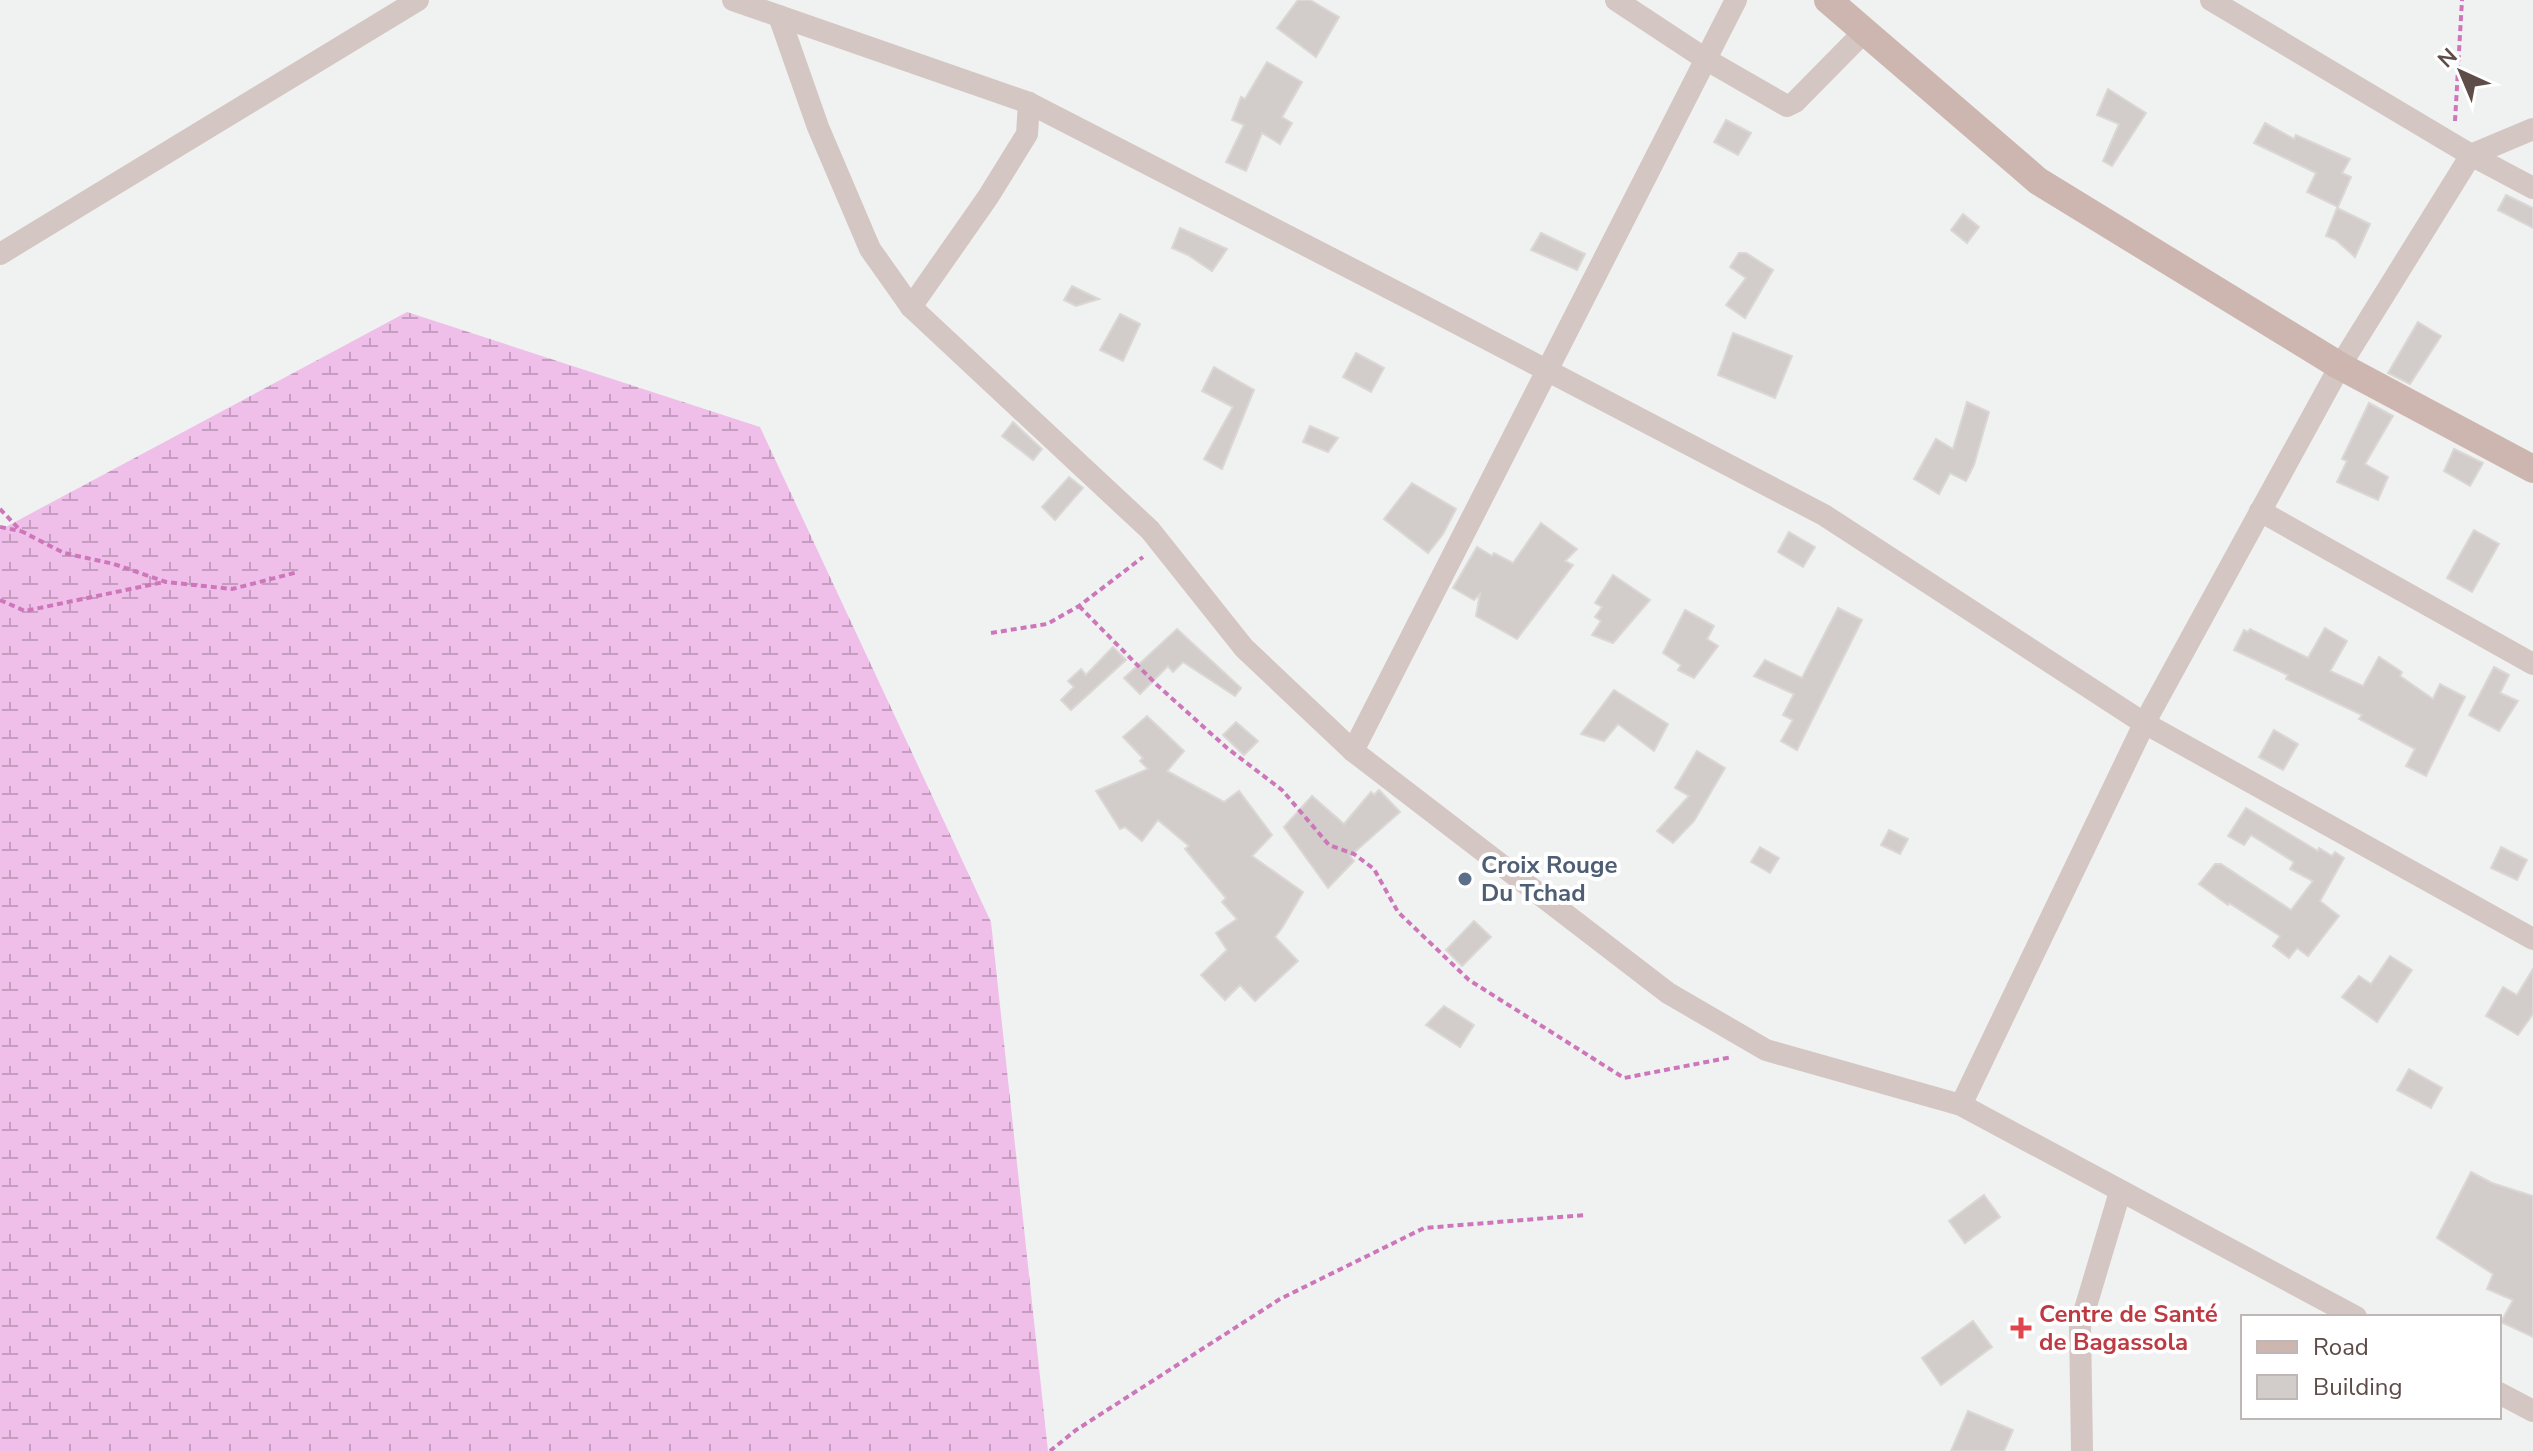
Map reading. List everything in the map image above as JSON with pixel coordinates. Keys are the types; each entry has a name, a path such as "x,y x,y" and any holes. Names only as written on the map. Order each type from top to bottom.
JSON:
{"main road":[{"path":"1828,0 2038,181 2340,366 2533,469"}],"street":[{"path":"0,254 418,0"},
{"path":"733,0 1029,103 1547,370 1824,515 2145,722 2533,939"},
{"path":"1616,0 1707,60 1787,106 1795,102 1865,31"},
{"path":"1353,751 1736,0"},
{"path":"2211,0 2533,188"},
{"path":"779,16 818,127 870,249 911,307 1139,519 1244,648 1353,751 1668,993 1766,1050 1961,1105 2352,1315"},
{"path":"911,307 988,197 1027,134 1029,103"},
{"path":"1961,1105 2145,722 2463,149 2533,129"},
{"path":"2260,511 2533,664"},
{"path":"2082,1451 2080,1326 2120,1192"},
{"path":"2501,1394 2533,1411"}],"path":[{"path":"2462,0 2463,149"},
{"path":"0,509 21,531"},
{"path":"0,527 21,531 64,553 114,564 166,582 232,589 298,572"},
{"path":"991,633 1047,624 1079,606 1161,543"},
{"path":"0,600 25,611 166,582"},
{"path":"1079,606 1169,696 1227,748 1282,790 1329,845 1354,854 1374,869 1398,912 1469,980 1624,1078 1766,1050"},
{"path":"1050,1451 1076,1430 1280,1299 1424,1228 1585,1215"}],"green space":[{"path":"407,312 760,427 991,922 1048,1451 0,1451 0,530"}],"building":[{"path":"1298,0 1310,0 1339,17 1316,57 1277,28"},
{"path":"1267,62 1302,82 1282,117 1292,123 1280,144 1262,133 1246,171 1226,162 1244,125 1232,120 1241,97 1245,99"},
{"path":"2108,89 2146,113 2112,166 2103,161 2119,124 2097,115"},
{"path":"1726,120 1751,133 1738,155 1714,142"},
{"path":"2265,123 2294,139 2296,135 2350,159 2342,173 2351,177 2338,207 2307,192 2316,173 2254,143"},
{"path":"2506,195 2533,208 2533,228 2498,210"},
{"path":"2337,208 2370,224 2355,257 2336,240 2326,236"},
{"path":"1963,214 1979,227 1967,243 1951,230"},
{"path":"1180,228 1227,249 1212,271 1172,248"},
{"path":"1541,233 1585,254 1577,270 1531,250"},
{"path":"1739,253 1746,253 1773,270 1745,318 1726,305 1746,278 1730,267"},
{"path":"1072,286 1099,299 1076,306 1064,300"},
{"path":"1120,314 1140,324 1123,361 1100,350"},
{"path":"2418,322 2441,336 2410,384 2388,373"},
{"path":"1733,333 1792,356 1775,398 1718,375"},
{"path":"1356,353 1384,368 1371,392 1343,377"},
{"path":"1214,367 1254,390 1222,469 1204,459 1233,407 1202,391"},
{"path":"1967,402 1989,412 1974,465 1966,481 1950,473 1939,494 1914,479 1936,439 1953,449"},
{"path":"2369,403 2393,416 2365,464 2388,477 2378,500 2337,482 2347,461 2342,459"},
{"path":"1013,422 1042,449 1033,460 1002,436"},
{"path":"1310,426 1338,438 1328,452 1303,442"},
{"path":"2454,449 2483,463 2470,486 2444,471"},
{"path":"1069,477 1083,488 1055,520 1042,507"},
{"path":"1412,483 1456,509 1443,534 1428,553 1384,519"},
{"path":"1541,523 1577,549 1565,561 1573,565 1517,639 1476,616 1480,594 1474,600 1453,588 1477,547 1513,563"},
{"path":"2474,530 2499,544 2472,592 2447,578"},
{"path":"1789,532 1815,547 1803,567 1778,552"},
{"path":"1613,575 1650,600 1613,643 1592,635 1601,621 1595,617 1602,607 1595,603"},
{"path":"1838,608 1862,620 1797,750 1781,741 1793,720 1783,715 1794,694 1754,676 1765,660 1802,678"},
{"path":"1685,610 1714,626 1707,639 1718,646 1694,678 1678,670 1681,665 1663,653"},
{"path":"2325,628 2347,641 2330,671 2363,686 2379,657 2433,699 2440,684 2465,697 2426,776 2406,766 2415,749 2359,719 2362,715 2234,650 2244,630 2248,632 2250,629 2308,658"},
{"path":"1177,629 1241,688 1235,696 1183,662 1173,672 1168,666 1140,694 1124,678"},
{"path":"1113,647 1126,660 1071,710 1061,700 1074,687 1068,681 1081,669 1086,675"},
{"path":"2494,667 2509,675 2500,693 2518,701 2499,731 2469,715"},
{"path":"1614,690 1668,724 1654,751 1618,724 1604,741 1581,734"},
{"path":"1147,716 1184,751 1167,771 1224,802 1239,791 1272,835 1252,856 1303,892 1275,937 1298,961 1255,1001 1240,985 1225,1000 1201,975 1227,950 1216,933 1237,919 1222,902 1226,898 1185,849 1189,846 1158,820 1142,841 1125,827 1120,829 1096,791 1148,769 1140,761 1143,758 1123,737"},
{"path":"1236,722 1258,741 1244,755 1223,735"},
{"path":"2274,730 2298,744 2283,770 2259,757"},
{"path":"1697,751 1725,768 1694,821 1673,843 1657,831 1689,796 1675,788"},
{"path":"1379,790 1400,812 1350,856 1354,861 1328,888 1284,827 1312,796 1344,824 1371,792 1374,795"},
{"path":"2246,808 2318,851 2319,848 2332,856 2335,852 2344,858 2320,901 2339,916 2308,956 2297,948 2289,958 2273,946 2280,936 2199,884 2215,864 2221,864 2291,910 2313,881 2290,869 2294,862 2251,835 2244,845 2228,836"},
{"path":"1889,830 1908,839 1900,854 1881,845"},
{"path":"1760,847 1779,858 1770,873 1751,862"},
{"path":"2501,847 2527,860 2517,880 2491,868"},
{"path":"1474,921 1491,937 1462,966 1446,950"},
{"path":"2390,956 2412,970 2377,1022 2342,997 2359,976 2371,984"},
{"path":"2533,969 2533,1014 2518,1035 2486,1016 2503,987 2517,995"},
{"path":"1444,1006 1474,1025 1460,1047 1426,1025"},
{"path":"2409,1069 2442,1088 2431,1108 2397,1090"},
{"path":"2471,1172 2492,1183 2533,1196 2533,1337 2501,1322 2513,1300 2487,1289 2493,1274 2437,1238"},
{"path":"1984,1195 2000,1217 1965,1243 1949,1221"},
{"path":"1973,1321 1992,1347 1941,1385 1922,1358"},
{"path":"1968,1411 2013,1430 2004,1451 1951,1451"}],"place":[{"name":"Croix Rouge Du Tchad","path":"1465,879"},
{"name":"Centre de Santé de Bagassola","path":"2021,1328"}]}
